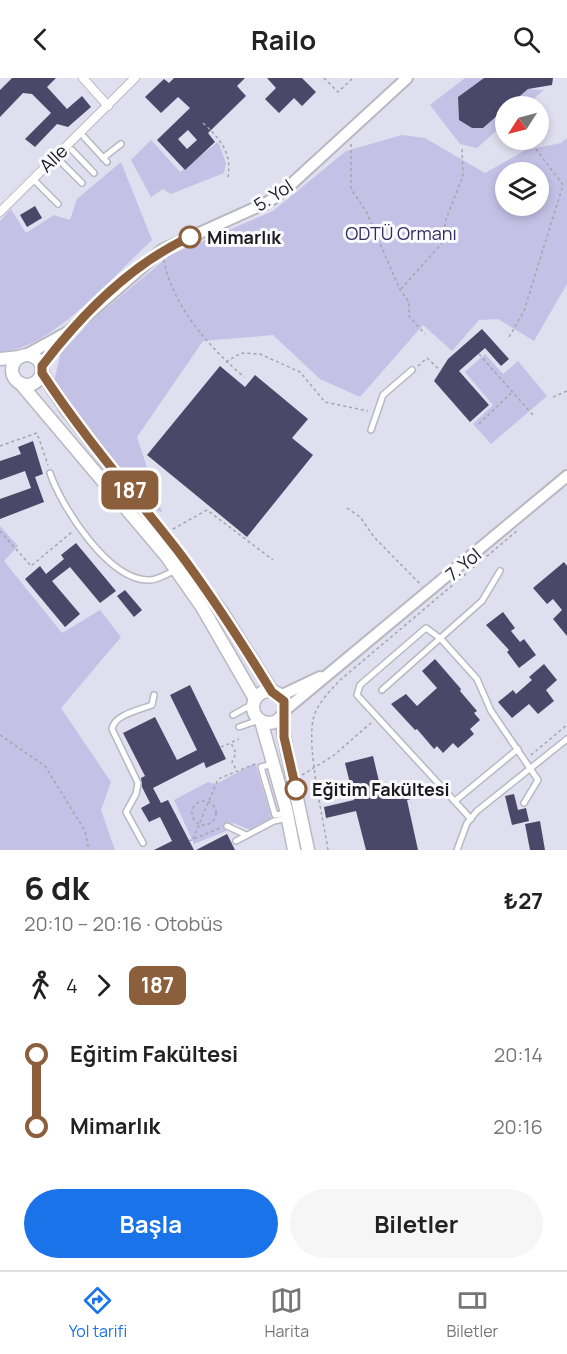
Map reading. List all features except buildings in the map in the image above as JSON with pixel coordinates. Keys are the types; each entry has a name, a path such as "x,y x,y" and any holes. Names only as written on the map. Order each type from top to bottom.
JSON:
{"street":[{"path":"83,78 108,106"},
{"name":"Alle","path":"0,212 135,78"},
{"name":"5. Yol","path":"23,356 68,332 162,250 268,202 324,156 402,79"},
{"name":"5. Yol","path":"42,370 68,332"},
{"path":"18,381 13,367 23,356"},
{"path":"0,359 23,356 38,359 42,370 66,409 165,534 222,612 276,694 284,701 284,737 308,850"},
{"path":"0,370 18,381 176,570 202,607 254,701 254,714 260,721 274,763 294,850"},
{"path":"18,381 33,383 42,370"},
{"name":"7. Yol","path":"283,714 567,476"},
{"name":"7. Yol","path":"276,694 313,682 358,652"},
{"path":"254,701 262,693 276,694"},
{"path":"260,721 275,722 283,714"}],"lane":[{"path":"84,137 106,160 121,144"},
{"path":"72,150 94,173"},
{"path":"61,162 82,183"},
{"path":"36,182 58,204"},
{"path":"371,430 383,395 412,370"},
{"path":"50,473 57,495 78,527 105,558 130,575 150,580 176,570"},
{"path":"382,690 482,601 500,571"},
{"path":"471,819 357,695 360,685 426,628 441,639 477,679 492,711 538,780 524,803"},
{"path":"143,843 126,812 136,794 138,783 112,729 117,719 152,705 154,695"},
{"path":"233,715 254,701"},
{"path":"239,727 260,721"},
{"path":"457,850 471,819 567,739"},
{"path":"454,801 518,749"},
{"path":"274,763 261,767 274,815 288,816"},
{"path":"236,841 288,816"},
{"path":"227,826 246,835"}],"path":[{"path":"324,78 338,92 353,78"},
{"path":"202,123 224,144 230,164 228,177"},
{"path":"351,144 351,189 366,212 400,290 409,302 409,315 425,334"},
{"path":"400,290 442,243 446,219 463,176 462,147"},
{"path":"509,337 524,311 563,185 537,150"},
{"path":"162,250 166,274 194,324 226,362 244,377"},
{"path":"226,362 242,353 260,354 300,372 325,402 377,412"},
{"path":"479,354 533,415"},
{"path":"412,370 427,358 441,371"},
{"path":"553,397 567,391"},
{"path":"478,424 512,392"},
{"path":"0,446 37,433 50,473"},
{"path":"347,508 360,517 394,559 429,592"},
{"path":"165,534 207,510 273,560"},
{"path":"0,531 31,566 78,527"},
{"path":"293,780 333,756 376,718"},
{"path":"525,760 567,725"},
{"path":"0,735 45,766 85,831 89,850"},
{"path":"221,747 239,739"},
{"path":"231,743 236,753 232,762 237,771"},
{"path":"193,839 218,779 255,764 261,767"},
{"path":"209,801 216,808 215,819 208,824 200,824 193,818 192,808 196,804 209,801"},
{"path":"189,841 227,826"}],"shaded area":[{"path":"0,78 567,78 567,850 0,850"}],"green space":[{"path":"465,78 484,78 458,97 459,120 472,128 483,128 495,117 495,132 477,148 460,144 430,105"},
{"path":"528,89 544,90 537,96 520,96"},
{"name":"ODTÜ Ormanı","path":"402,135 425,138 485,173 495,167 495,216 549,216 549,162 505,162 526,150 549,150 549,145 561,143 567,138 567,284 534,341 498,319 479,320 452,351 423,325 360,397 320,379 273,335 203,341 137,437 162,512 150,509 54,381 61,352 90,322 170,255 273,211 346,151"},
{"path":"151,140 180,172 218,142 226,163 224,173 171,194 163,189 151,197 131,160"},
{"path":"121,162 152,240 82,308 61,325 20,348 0,352 0,221 11,209 26,233 54,215 70,220 77,199"},
{"path":"485,354 503,374 518,361 547,396 491,444 473,424 493,405 465,372"},
{"path":"0,526 18,546 4,561 62,633 100,610 121,637 61,708 111,782 101,810 115,850 0,850"},
{"path":"255,763 272,819 251,830 233,823 227,826 226,831 194,844 174,800 208,782 216,784"}],"bus line":[{"name":"187","path":"190,237 162,250 141,266 68,332 42,366 42,373 66,409 222,612 272,692 277,693 284,701 282,716 284,737 296,789"}],"place":[{"name":"Mimarlık","path":"190,237"},
{"name":"Eğitim Fakültesi","path":"296,789"}]}
